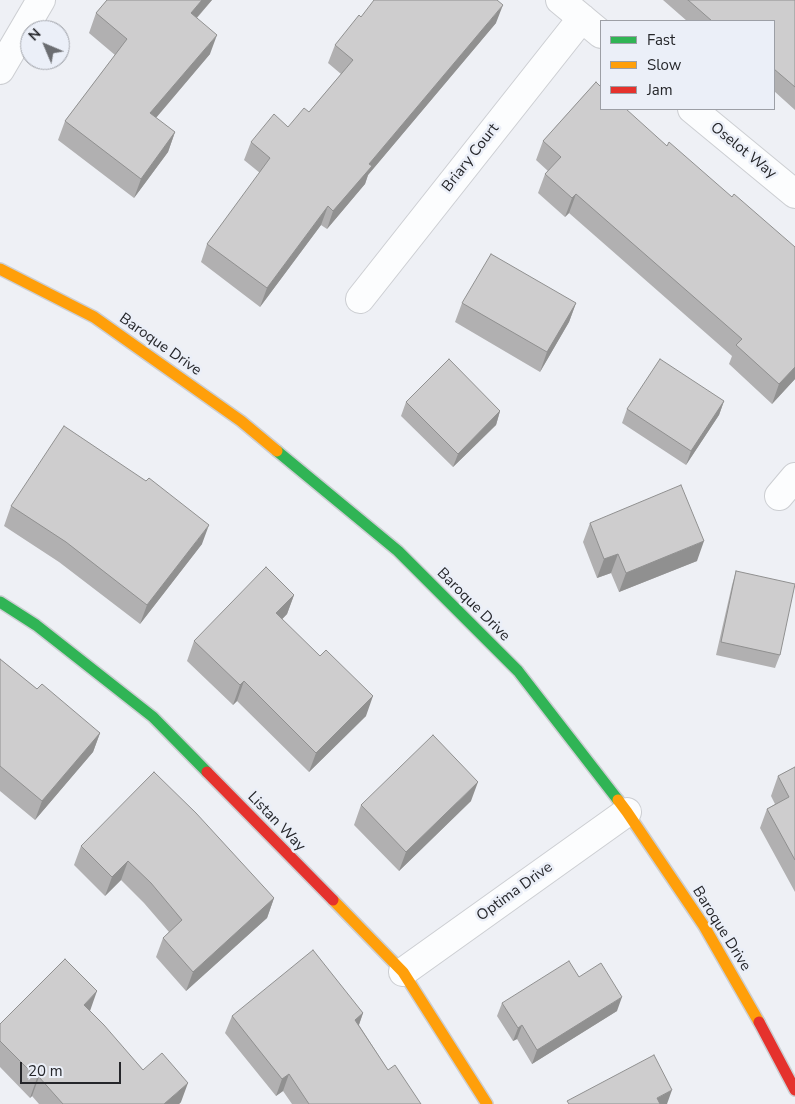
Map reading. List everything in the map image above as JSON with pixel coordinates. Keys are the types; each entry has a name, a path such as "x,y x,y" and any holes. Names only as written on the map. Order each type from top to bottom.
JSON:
{"street":[{"path":"0,70 41,0"},
{"path":"560,0 591,26"},
{"name":"Briary Court","path":"360,299 591,26"},
{"name":"Oselot Way","path":"693,110 795,194"},
{"name":"Baroque Drive","path":"0,269 94,317 241,421 398,552 518,671 627,812 704,926 770,1041 795,1090"},
{"name":"Listan Way","path":"0,602 36,625 153,717 403,972 487,1104"},
{"name":"Optima Drive","path":"403,972 627,812"}],"building":[{"path":"107,0 202,0 191,13 217,35 150,113 175,132 141,179 65,121 127,39 96,13"},
{"path":"374,0 497,0 503,5 369,164 372,166 333,211 328,206 267,288 207,244 270,158 251,142 274,114 288,127 304,108 309,112 353,60 335,45 359,15 361,17"},
{"path":"688,0 795,0 795,87 775,70 775,20 711,20"},
{"path":"596,82 600,86 600,110 627,110 667,146 669,142 732,197 734,194 795,247 795,367 779,384 736,345 742,339 576,194 572,198 545,174 561,157 543,141"},
{"path":"491,254 576,303 547,352 462,303"},
{"path":"449,359 500,411 458,454 406,402"},
{"path":"660,359 724,401 691,451 627,409"},
{"path":"64,426 146,481 149,478 209,525 147,605 66,542 11,506"},
{"path":"681,485 704,541 626,573 618,554 604,559 590,523"},
{"path":"266,567 294,595 276,613 320,656 326,650 373,696 316,753 244,681 240,685 194,641"},
{"path":"736,571 795,584 780,655 721,642"},
{"path":"0,659 37,689 42,684 100,733 42,801 0,766"},
{"path":"433,735 478,782 406,852 361,805"},
{"path":"795,767 795,860 767,809 789,797 778,776"},
{"path":"154,772 196,813 274,898 193,972 163,938 182,920 151,883 128,861 112,877 81,846"},
{"path":"313,950 363,1013 355,1020 388,1070 395,1065 421,1104 309,1104 289,1074 282,1079 232,1016"},
{"path":"65,959 97,991 84,1005 143,1070 162,1053 188,1083 164,1104 63,1104 39,1077 37,1078 0,1041 0,1024"},
{"path":"569,961 579,977 601,963 622,997 537,1050 522,1025 518,1028 502,1003"},
{"path":"654,1055 672,1090 657,1098 660,1104 569,1104 567,1101"}],"traffic: fast":[{"path":"277,451 398,551 518,671 618,800"},
{"path":"0,602 36,625 153,717 207,772"}],"traffic: slow":[{"path":"0,269 94,317 241,421 277,451"},
{"path":"618,800 704,926 759,1022"},
{"path":"333,900 403,972 487,1104"}],"traffic: jam":[{"path":"207,772 333,900"},
{"path":"759,1022 795,1090"}]}
